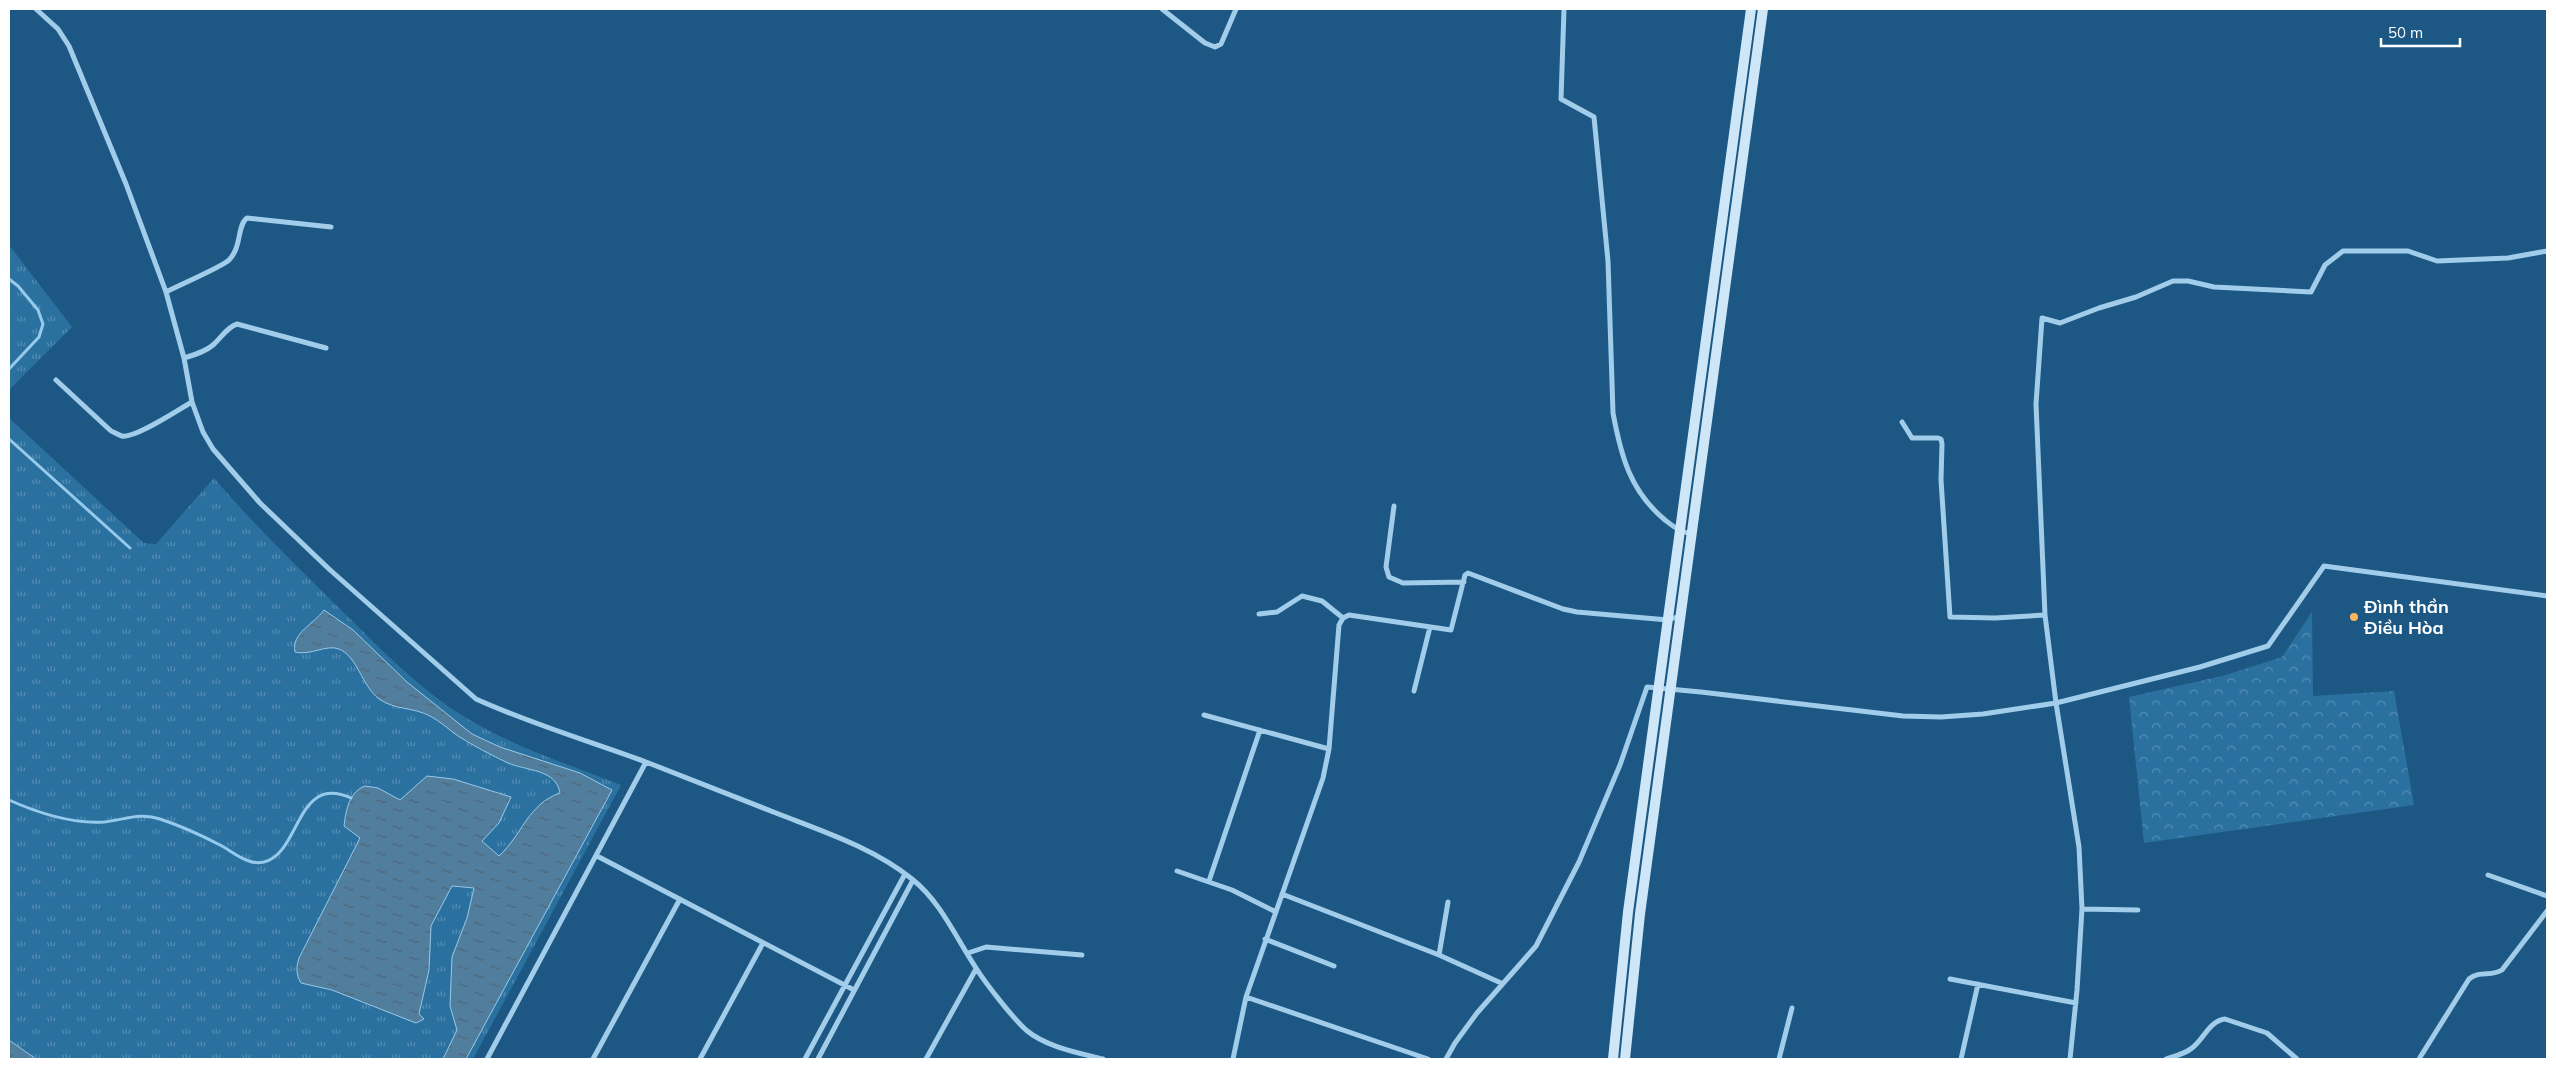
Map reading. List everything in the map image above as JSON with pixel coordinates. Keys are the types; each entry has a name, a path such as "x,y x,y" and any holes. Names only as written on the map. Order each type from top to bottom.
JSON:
{"main road":[{"path":"1613,1059 1627,921 1751,9"},
{"path":"1625,1059 1640,914 1763,9"}],"street":[{"path":"36,9 58,29 69,46 123,175 166,292 184,358 192,402 203,432 213,449 260,503 422,654 476,699 504,712 646,762 798,822 875,855 905,874 913,880 943,914 976,969 1027,1030 1063,1048 1103,1059"},
{"path":"1162,9 1205,43 1215,47 1221,44 1236,9"},
{"path":"1564,9 1561,99 1594,117 1608,261 1616,430 1628,471 1636,491 1644,502 1680,532 1692,534"},
{"path":"166,292 229,261 238,244 241,224 246,218 331,226"},
{"path":"2070,1059 2076,1003 2082,909 2079,847 2056,703 2045,615 2036,404 2042,318 2060,323 2099,308 2136,297 2172,281 2188,281 2214,287 2311,292 2325,265 2343,251 2408,251 2437,261 2508,258 2547,251"},
{"path":"184,358 199,354 213,345 232,325 237,324 326,348"},
{"path":"56,380 111,431 122,436 129,436 151,426 192,402"},
{"path":"1902,422 1912,438 1941,439 1941,480 1950,617 1995,618 2045,615"},
{"path":"1394,506 1386,567 1389,576 1403,583 1464,582"},
{"path":"1446,1059 1463,1030 1501,983 1536,946 1579,862 1620,765 1647,688 1671,689 1903,716 1941,717 1975,715 2056,703 2200,667 2268,646 2324,566 2547,596"},
{"path":"1234,1059 1246,998 1265,940 1319,794 1329,749 1339,625 1343,618 1349,615 1451,630 1468,573 1563,609 1668,620 1681,616"},
{"path":"1259,614 1277,612 1302,596 1322,601 1343,618"},
{"path":"1414,691 1430,627"},
{"path":"1204,715 1329,749"},
{"path":"1209,881 1260,730"},
{"path":"487,1059 646,762"},
{"path":"596,856 854,990"},
{"path":"1177,871 1232,890 1276,912"},
{"path":"805,1059 905,874"},
{"path":"2488,875 2547,896"},
{"path":"818,1059 913,880"},
{"path":"1282,894 1439,955 1501,983"},
{"path":"593,1059 680,899"},
{"path":"1439,955 1448,902"},
{"path":"2082,909 2138,910"},
{"path":"2419,1059 2469,979 2477,973 2497,974 2502,970 2547,911"},
{"path":"1265,940 1334,966"},
{"path":"700,1059 763,942"},
{"path":"968,954 986,947 1082,955"},
{"path":"926,1059 976,969"},
{"path":"1950,979 2076,1003"},
{"path":"1962,1059 1978,984"},
{"path":"1246,998 1428,1059"},
{"path":"1779,1059 1792,1008"},
{"path":"2166,1059 2191,1049 2213,1024 2218,1020 2225,1019 2267,1033 2297,1059"}],"green space":[{"path":"9,245 72,327 9,390"},
{"path":"9,418 144,543 156,544 214,478 228,495 337,606 415,681 432,694 486,729 543,755 621,785 473,1059 9,1059"},
{"path":"2312,612 2313,696 2394,691 2414,805 2144,843 2129,697 2226,675 2282,657"}],"water":[{"path":"324,610 353,630 407,682 472,734 500,747 580,773 612,790 466,1059 443,1059 457,1030 450,1006 452,957 467,918 474,888 452,886 431,926 429,970 419,1014 424,1019 416,1023 332,990 301,983 299,980 297,965 299,958 360,838 344,826 349,802 355,793 365,786 378,788 400,800 427,776 453,779 511,797 499,823 482,841 499,856 533,812 549,798 560,793 553,779 547,775 516,766 495,757 458,736 424,713 385,703 373,693 355,664 339,649 329,648 307,653 295,652 296,639"},
{"path":"9,1040 36,1059 9,1059"}],"waterway":[{"path":"9,279 18,286 38,310 43,324 39,337 9,369"},
{"path":"9,439 130,548"},
{"path":"9,800 43,813 80,821 104,822 139,816 153,817 200,835 245,860 258,863 276,856 285,845 309,805 319,796 333,793 351,798"}],"place":[{"name":"Đình thần Điều Hòa","path":"2354,617"}]}
